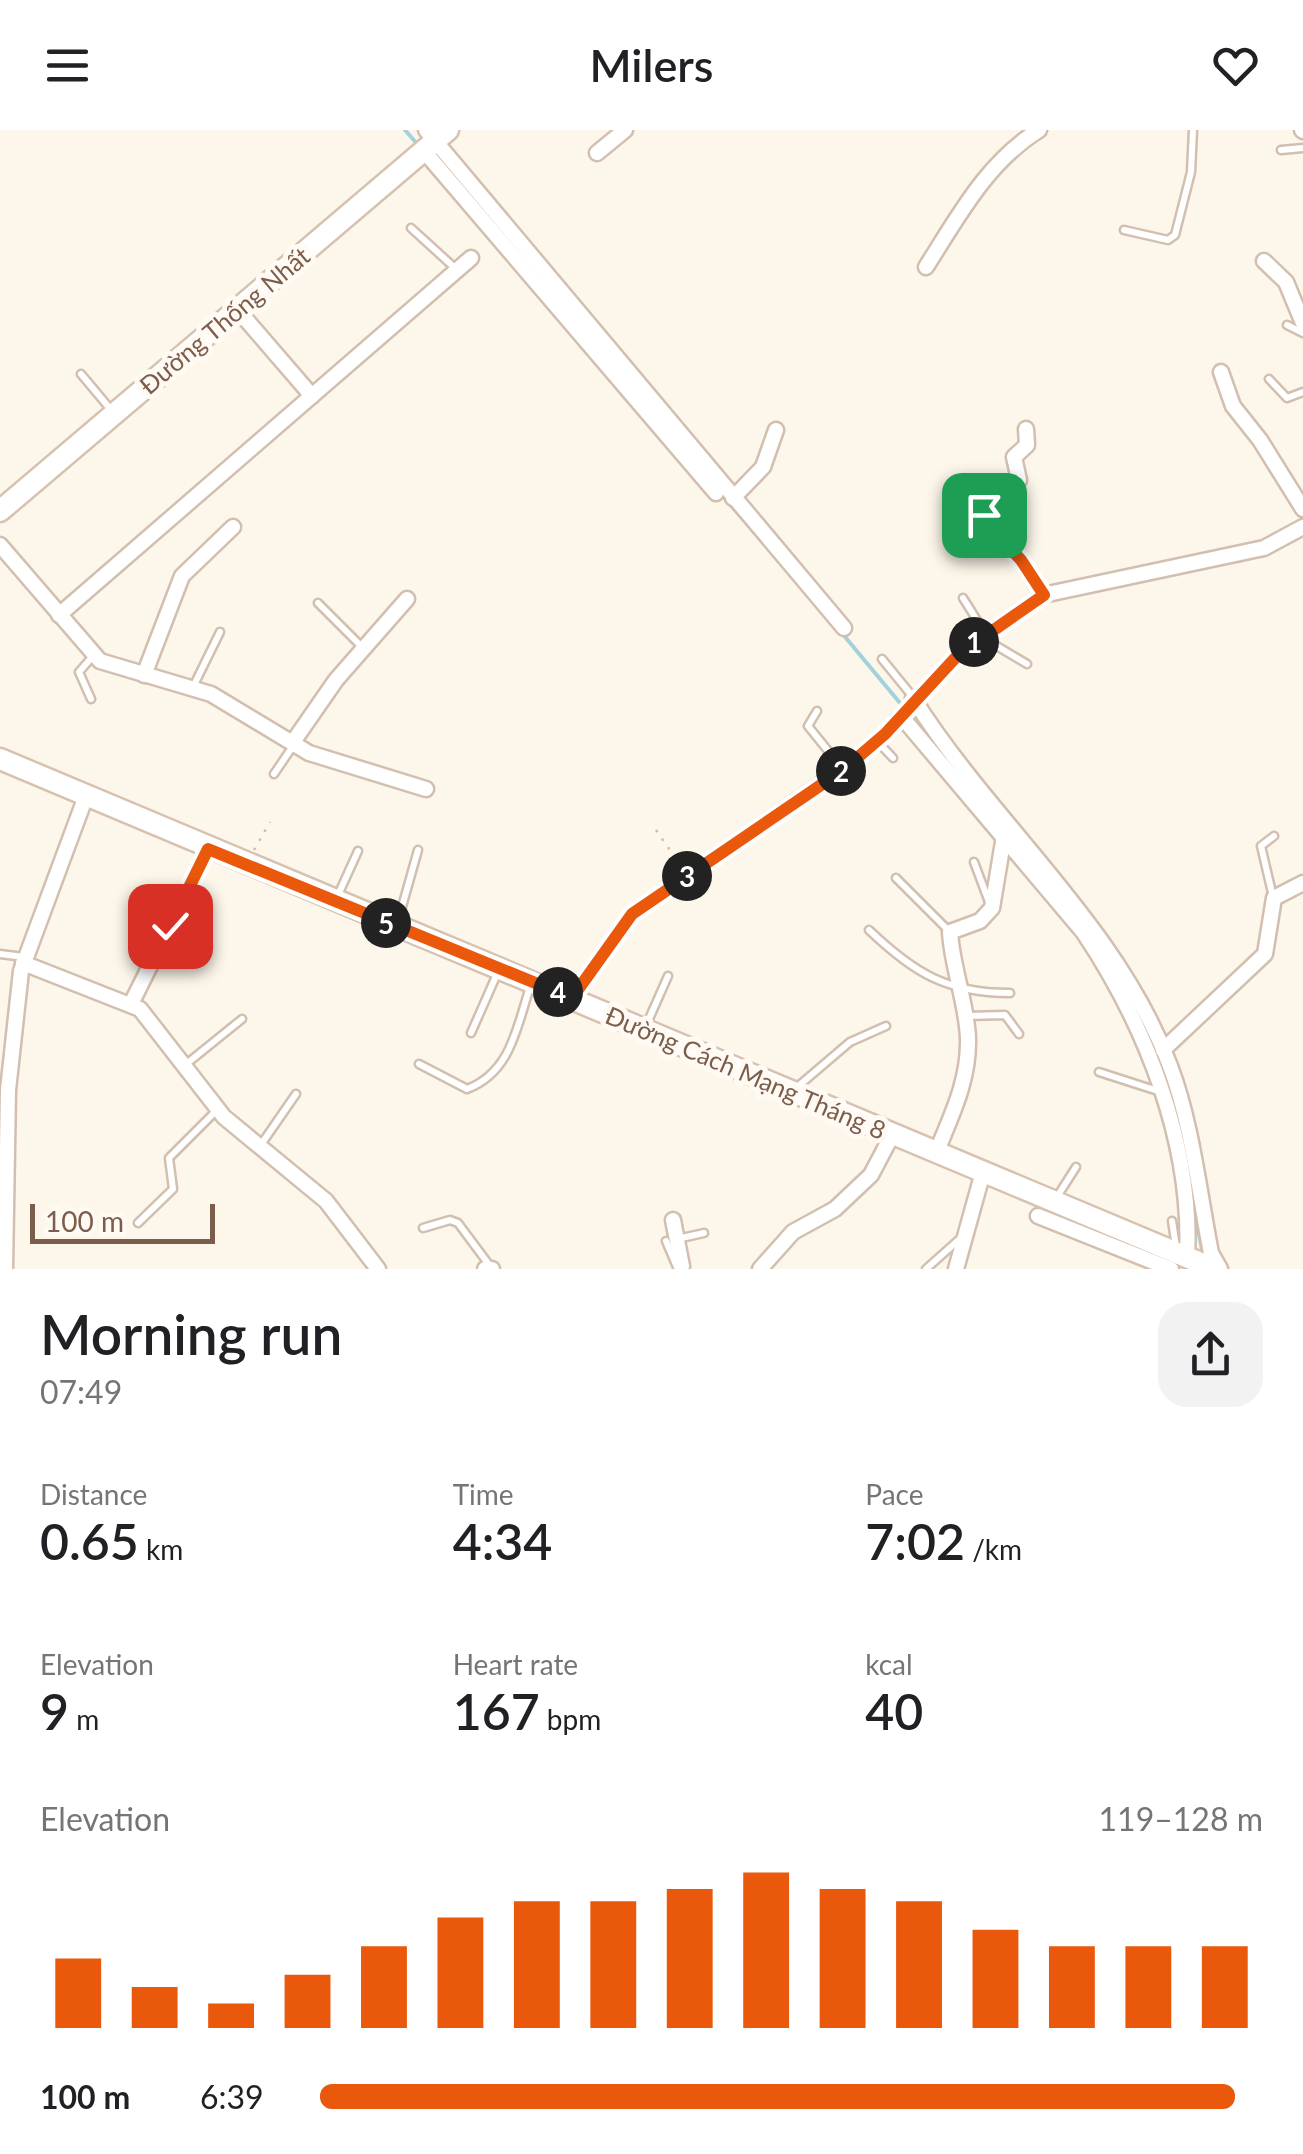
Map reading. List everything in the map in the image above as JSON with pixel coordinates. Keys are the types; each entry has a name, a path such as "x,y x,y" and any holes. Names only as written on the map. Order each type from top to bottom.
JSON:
{"street":[{"path":"597,153 625,130"},
{"path":"926,268 975,190 1012,150 1040,130"},
{"path":"432,140 733,498 841,631 432,140"},
{"name":"Đường Thống Nhất","path":"0,511 432,140"},
{"path":"58,614 471,258"},
{"path":"1264,261 1286,282 1295,324"},
{"path":"237,309 312,396"},
{"path":"1221,372 1233,406 1260,440 1303,509"},
{"path":"1026,429 1027,445 1014,457 1019,480 984,520 1021,560 1044,595"},
{"path":"733,498 763,468 776,430"},
{"path":"144,675 182,576 233,526"},
{"path":"572,998 632,914 843,770 984,635 1044,595 1264,548 1303,527"},
{"path":"0,545 94,655 111,666 224,700 319,757 426,789"},
{"path":"294,743 364,648 407,599"},
{"path":"906,708 1102,939 1163,1050 1178,1092 1211,1253 1195,1264 1162,1092 1137,1025 1108,968 906,708"},
{"name":"Đường Cách Mạng Tháng 8","path":"0,759 1055,1202 1143,1254 1195,1264"},
{"path":"5,1269 8,1090 24,960 86,796"},
{"path":"937,1151 963,1088 968,1041 950,932 980,921 992,908 1004,836"},
{"path":"132,1002 208,849"},
{"path":"1163,1050 1254,968 1270,936 1274,898 1303,883"},
{"path":"24,960 132,1002 218,1108 326,1201 374,1263 355,1269"},
{"path":"760,1269 793,1232 835,1209 871,1175 892,1135"},
{"path":"956,1269 983,1172"},
{"path":"1038,1216 1143,1254"},
{"path":"673,1220 672,1240 680,1267"}],"lane":[{"path":"1124,230 1168,240 1175,235 1191,172 1193,130"},
{"path":"1281,150 1303,148"},
{"path":"411,228 457,270"},
{"path":"1295,324 1303,332"},
{"path":"80,374 114,414"},
{"path":"1269,379 1287,398 1303,392"},
{"path":"963,598 984,635 1027,664"},
{"path":"318,603 364,648"},
{"path":"193,688 220,632"},
{"path":"90,699 80,672 94,655"},
{"path":"882,659 906,708"},
{"path":"817,712 808,726 843,770"},
{"path":"876,740 893,758"},
{"path":"274,774 294,743"},
{"path":"1274,836 1261,846 1274,898"},
{"path":"396,927 418,850"},
{"path":"334,902 358,851"},
{"path":"974,862 992,908"},
{"path":"896,878 950,932"},
{"path":"869,930 910,966 958,990 1010,993"},
{"path":"0,954 24,960"},
{"path":"471,1032 499,968"},
{"path":"645,1029 668,976"},
{"path":"419,1064 467,1088 496,1074 532,982"},
{"path":"965,1016 1005,1015 1019,1034"},
{"path":"185,1065 242,1019"},
{"path":"792,1092 850,1042 886,1026"},
{"path":"1099,1072 1162,1092"},
{"path":"260,1147 296,1094"},
{"path":"138,1222 173,1188 169,1158 218,1108"},
{"path":"1055,1202 1076,1167"},
{"path":"423,1228 450,1220 458,1223 489,1268"},
{"path":"1172,1221 1195,1264"},
{"path":"672,1240 704,1234"},
{"path":"926,1269 965,1234"}],"path":[{"path":"245,864 270,822"},
{"path":"656,830 688,876"}],"waterway":[{"path":"405,130 418,145"},
{"path":"719,492 766,545"},
{"path":"841,632 959,774"},
{"path":"1154,1050 1167,1078 1172,1102"},
{"path":"1192,1200 1203,1254"}],"route":[{"path":"170,926 208,849 572,998 632,914 843,770 885,734 913,698 968,646 1044,595 984,515"}]}
